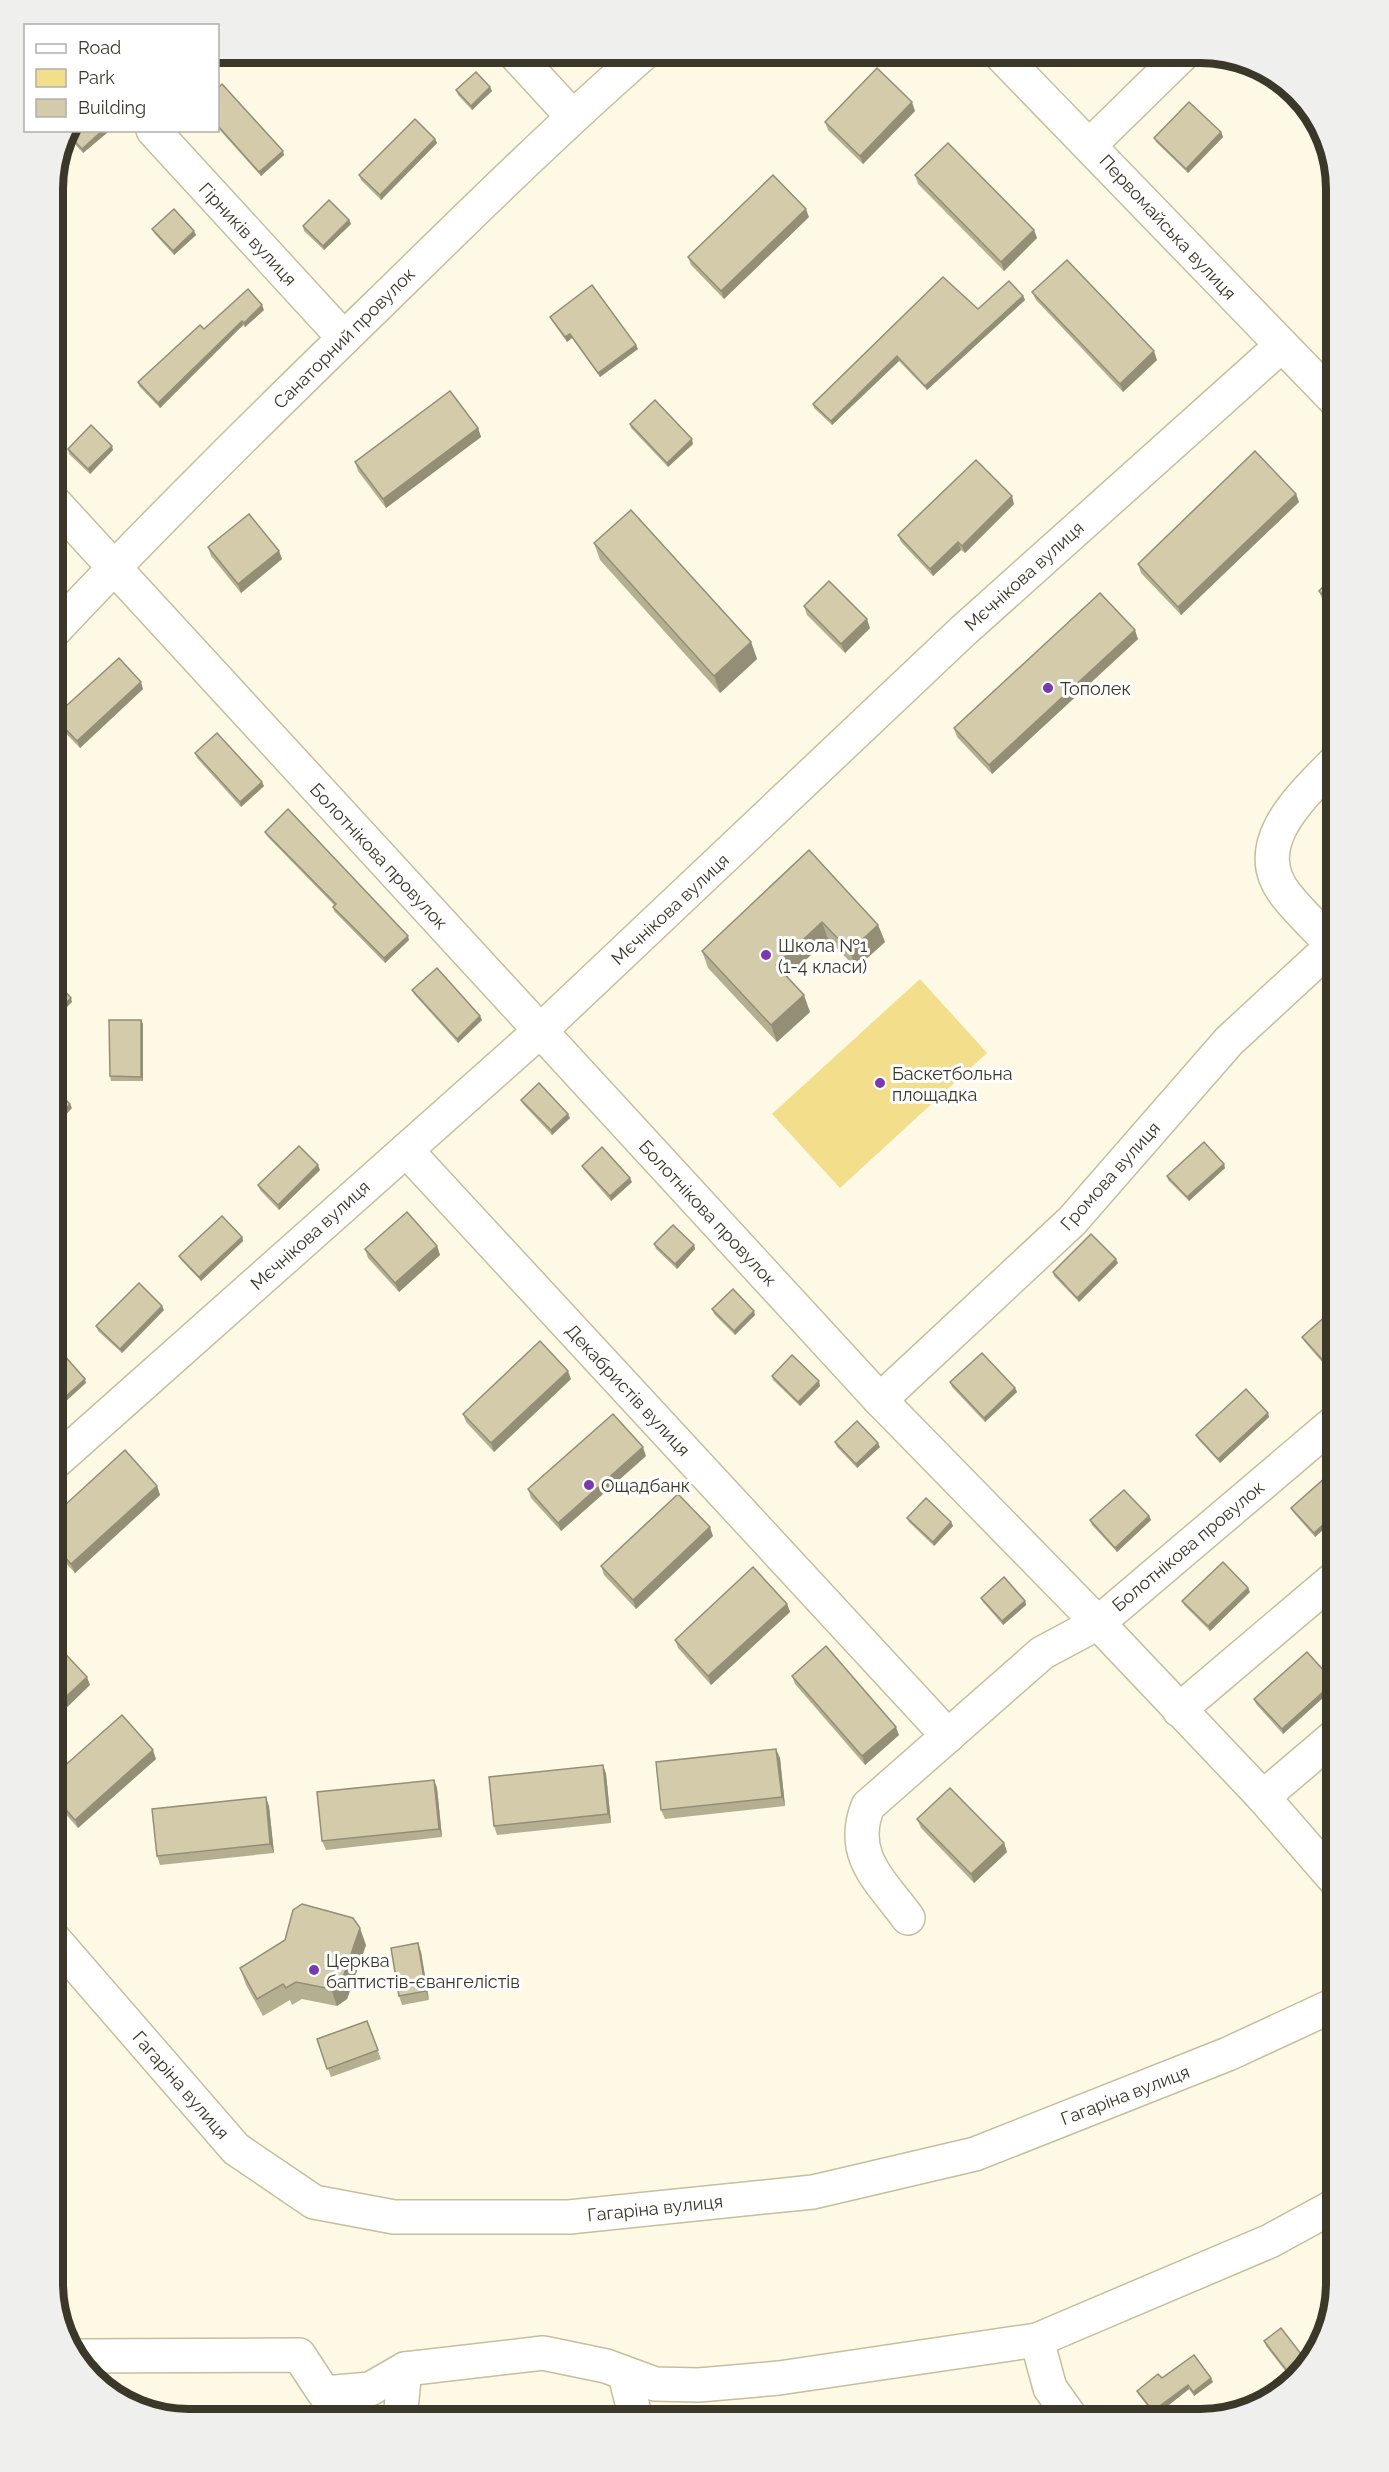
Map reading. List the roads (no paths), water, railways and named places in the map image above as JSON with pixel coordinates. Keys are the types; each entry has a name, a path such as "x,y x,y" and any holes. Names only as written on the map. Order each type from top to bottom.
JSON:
{"street":[{"path":"523,63 572,116"},
{"name":"Санаторний провулок","path":"63,621 113,567 344,338 572,116 633,63"},
{"name":"Первомайська вулиця","path":"1009,63 1281,346 1326,383"},
{"path":"1090,145 1174,63"},
{"name":"Гірників вулиця","path":"155,132 344,338"},
{"name":"Мєчнікова вулиця","path":"63,1455 540,1031 963,631 1281,346"},
{"name":"Болотнікова провулок","path":"63,512 880,1400 1098,1623 1326,1429"},
{"path":"1326,772 1278,827 1272,849 1273,870 1285,894 1326,937"},
{"name":"Громова вулиця","path":"880,1400 1072,1221 1228,1041 1326,955"},
{"name":"Декабристів вулиця","path":"406,1150 948,1736"},
{"path":"1179,1710 1326,1585"},
{"path":"908,1918 864,1857 860,1826 868,1806 1042,1653 1098,1623 1263,1797 1326,1869"},
{"path":"1263,1797 1326,1743"},
{"name":"Гагаріна вулиця","path":"63,1951 236,2149 314,2202 394,2217 569,2217 813,2192 975,2154 1228,2054 1326,2009"},
{"path":"86,2356 299,2355 331,2406 370,2389 405,2369 543,2353 606,2366 625,2375 655,2384 699,2385 779,2378 1037,2340 1270,2241 1326,2210"},
{"path":"1037,2340 1050,2388 1064,2409"},
{"path":"401,2409 405,2369"},
{"path":"625,2375 634,2409"}],"place":[{"name":"Тополек","path":"1048,688"},
{"name":"Школа №1 (1-4 класи)","path":"766,955"},
{"name":"Баскетбольна площадка","path":"880,1083"},
{"name":"Ощадбанк","path":"589,1485"},
{"name":"Церква баптистів-євангелістів","path":"314,1970"}]}
